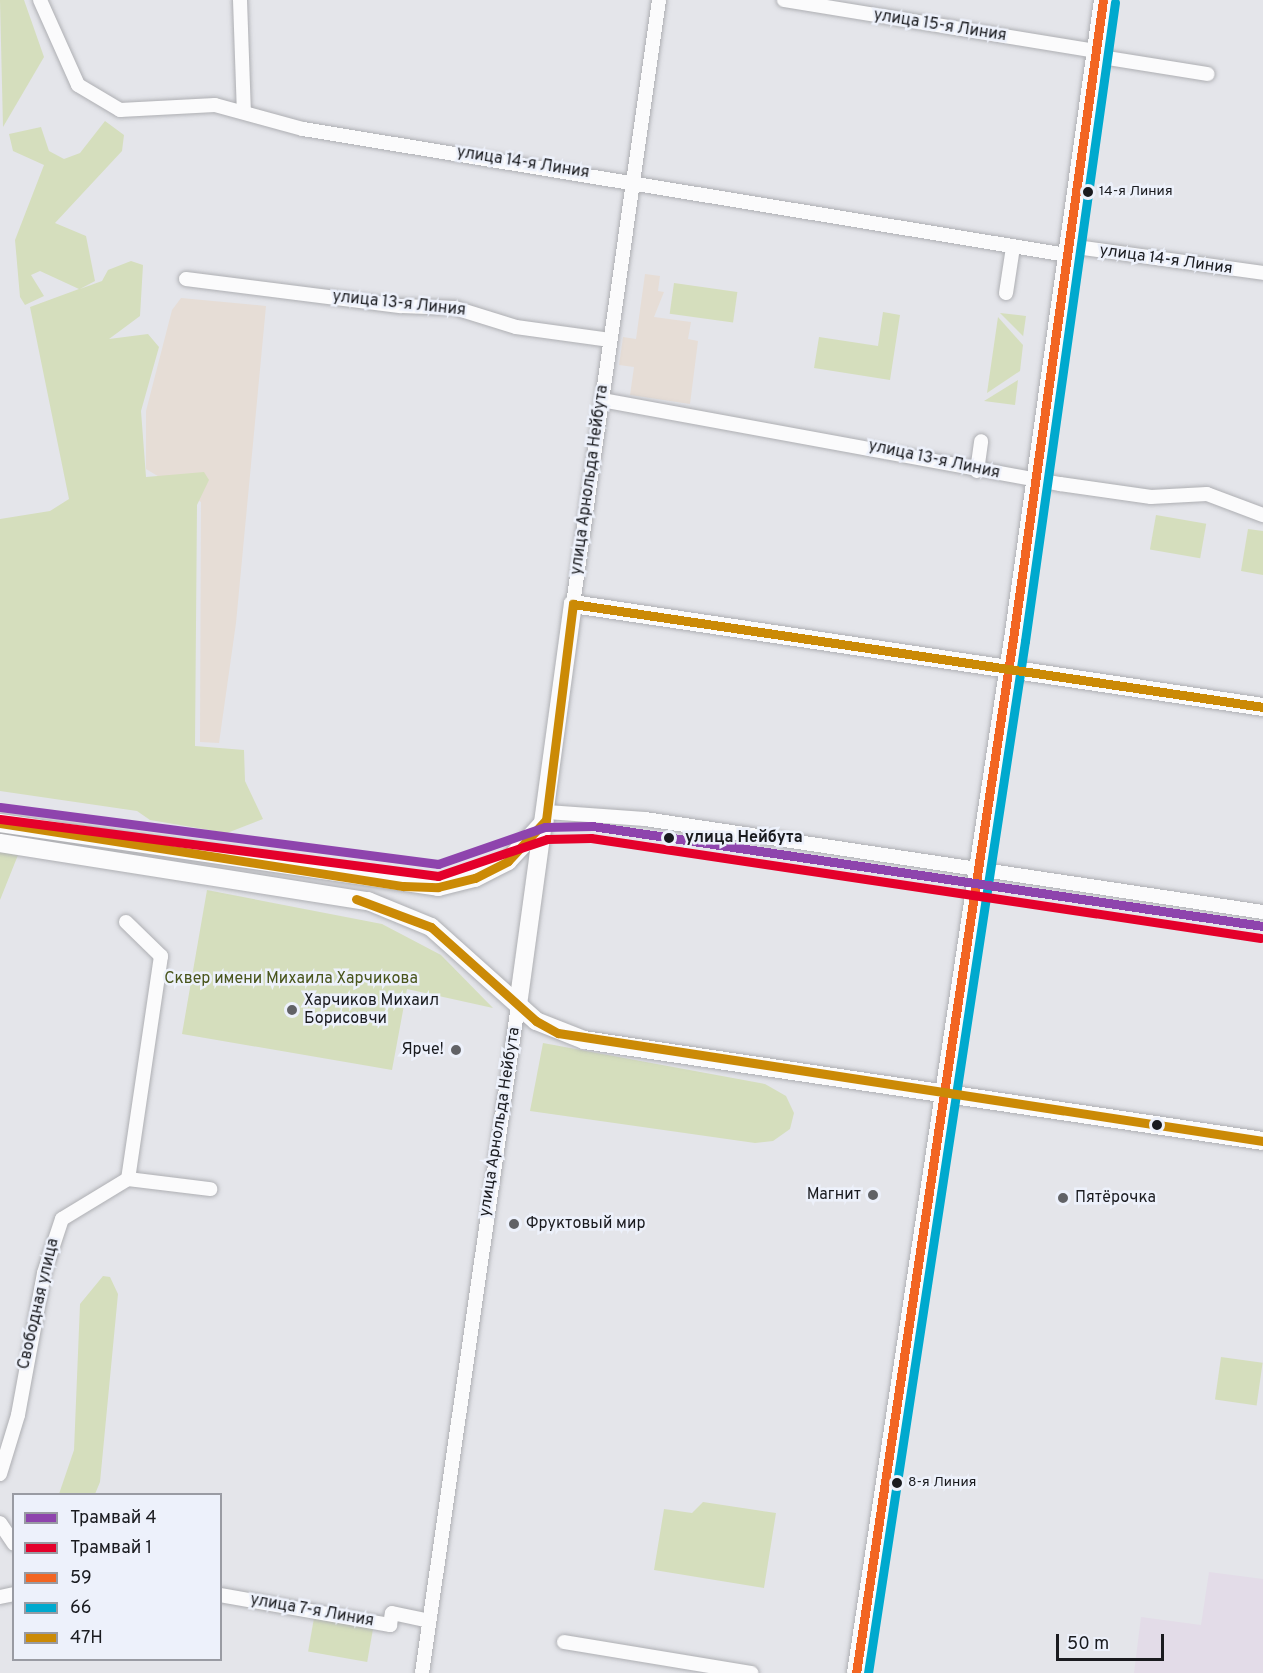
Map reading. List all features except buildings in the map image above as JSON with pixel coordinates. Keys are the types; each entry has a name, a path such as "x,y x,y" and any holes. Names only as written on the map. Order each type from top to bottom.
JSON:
{"main road":[{"path":"856,1673 942,1092 1009,669 1103,0"},
{"path":"573,604 1263,707"},
{"name":"улица Арнольда Нейбута","path":"518,1005 547,816 573,604"},
{"path":"0,823 438,887 475,878 508,861 547,816"},
{"path":"0,843 369,901 431,927 518,1005 558,1033 584,1040 1263,1141"}],"street":[{"name":"улица 14-я Линия","path":"40,0 78,85 95,100 120,110 186,103 244,112 303,129 633,180 1013,247 1068,250 1263,273"},
{"path":"240,0 244,112"},
{"name":"улица Арнольда Нейбута","path":"573,604 659,0"},
{"name":"улица 15-я Линия","path":"784,0 1208,74"},
{"path":"1006,293 1013,247"},
{"name":"улица 13-я Линия","path":"186,279 401,306 455,308 516,327 610,340"},
{"name":"улица 13-я Линия","path":"602,400 977,471 1151,497 1207,494 1263,515"},
{"path":"977,471 981,441"},
{"path":"547,816 645,819 978,871 1263,912"},
{"path":"126,922 161,956 128,1179 210,1189"},
{"name":"улица Арнольда Нейбута","path":"422,1673 518,1005"},
{"name":"Свободная улица","path":"0,1474 57,1228 75,1208 128,1179"},
{"path":"0,1523 12,1541"},
{"name":"улица 7-я Линия","path":"222,1595 390,1624 392,1613 429,1621"},
{"path":"564,1641 751,1673"}],"shaded area":[{"path":"645,274 660,276 658,291 664,292 654,317 691,322 688,339 698,341 690,404 630,395 634,367 619,365 623,337 636,339"},
{"path":"181,298 266,306 236,623 219,743 200,742 201,502 146,469 146,411 172,310"},
{"path":"1209,1572 1263,1579 1263,1673 1134,1673 1141,1617 1201,1625"}],"green space":[{"path":"0,0 24,0 44,57 3,127"},
{"path":"105,121 124,135 122,151 55,223 86,236 95,281 80,289 102,281 108,270 131,261 143,265 140,316 109,339 148,334 159,347 141,411 146,477 204,472 209,480 197,505 195,746 244,750 245,781 263,819 227,833 150,820 137,811 0,791 0,519 50,511 69,499 30,307 79,289 40,271 31,275 44,296 25,305 20,297 15,240 44,165 13,151 9,134 41,127 49,151 64,159 80,153"},
{"path":"674,283 737,292 733,323 670,314"},
{"path":"883,312 900,315 890,380 814,368 819,337 878,346"},
{"path":"1000,313 1026,316 1023,337 1023,336"},
{"path":"998,317 1023,345 1020,371 987,393"},
{"path":"1018,380 1015,405 984,401"},
{"path":"1156,515 1206,524 1200,558 1150,549"},
{"path":"1248,529 1263,531 1263,575 1241,571"},
{"path":"0,852 18,855 0,900"},
{"name":"Сквер имени Михаила Харчикова","path":"207,890 382,924 441,955 493,1008 407,989 392,1070 182,1034"},
{"path":"543,1043 765,1084 786,1096 794,1113 790,1129 773,1141 755,1143 530,1111"},
{"path":"103,1276 110,1277 118,1294 100,1482 95,1493 59,1493 74,1450 80,1304"},
{"path":"1221,1357 1263,1363 1257,1405 1215,1400"},
{"path":"703,1502 776,1513 764,1588 654,1570 664,1509 692,1513"},
{"path":"314,1618 373,1628 367,1662 308,1651"}],"tram line":[{"name":"4","path":"0,807 438,864 545,827 592,826 1263,926"},
{"name":"1","path":"0,819 438,876 547,839 591,838 1261,938"}],"transit line":[{"name":"59","path":"856,1673 1013,639 1103,0"},
{"name":"66","path":"868,1673 1025,641 1115,2"},
{"name":"47Н","path":"0,823 403,886 438,887 475,878 508,861 546,820 573,604 1263,707"},
{"name":"47Н","path":"356,899 431,927 536,1021 558,1033 1263,1141"}],"place":[{"name":"14-я Линия","path":"1088,192"},
{"name":"улица Нейбута","path":"669,838"},
{"name":"Харчиков Михаил Борисовчи","path":"292,1010"},
{"name":"Ярче!","path":"456,1050"},
{"name":"Магнит","path":"873,1195"},
{"name":"Пятёрочка","path":"1063,1198"},
{"name":"Фруктовый мир","path":"514,1224"},
{"name":"8-я Линия","path":"897,1483"}]}
